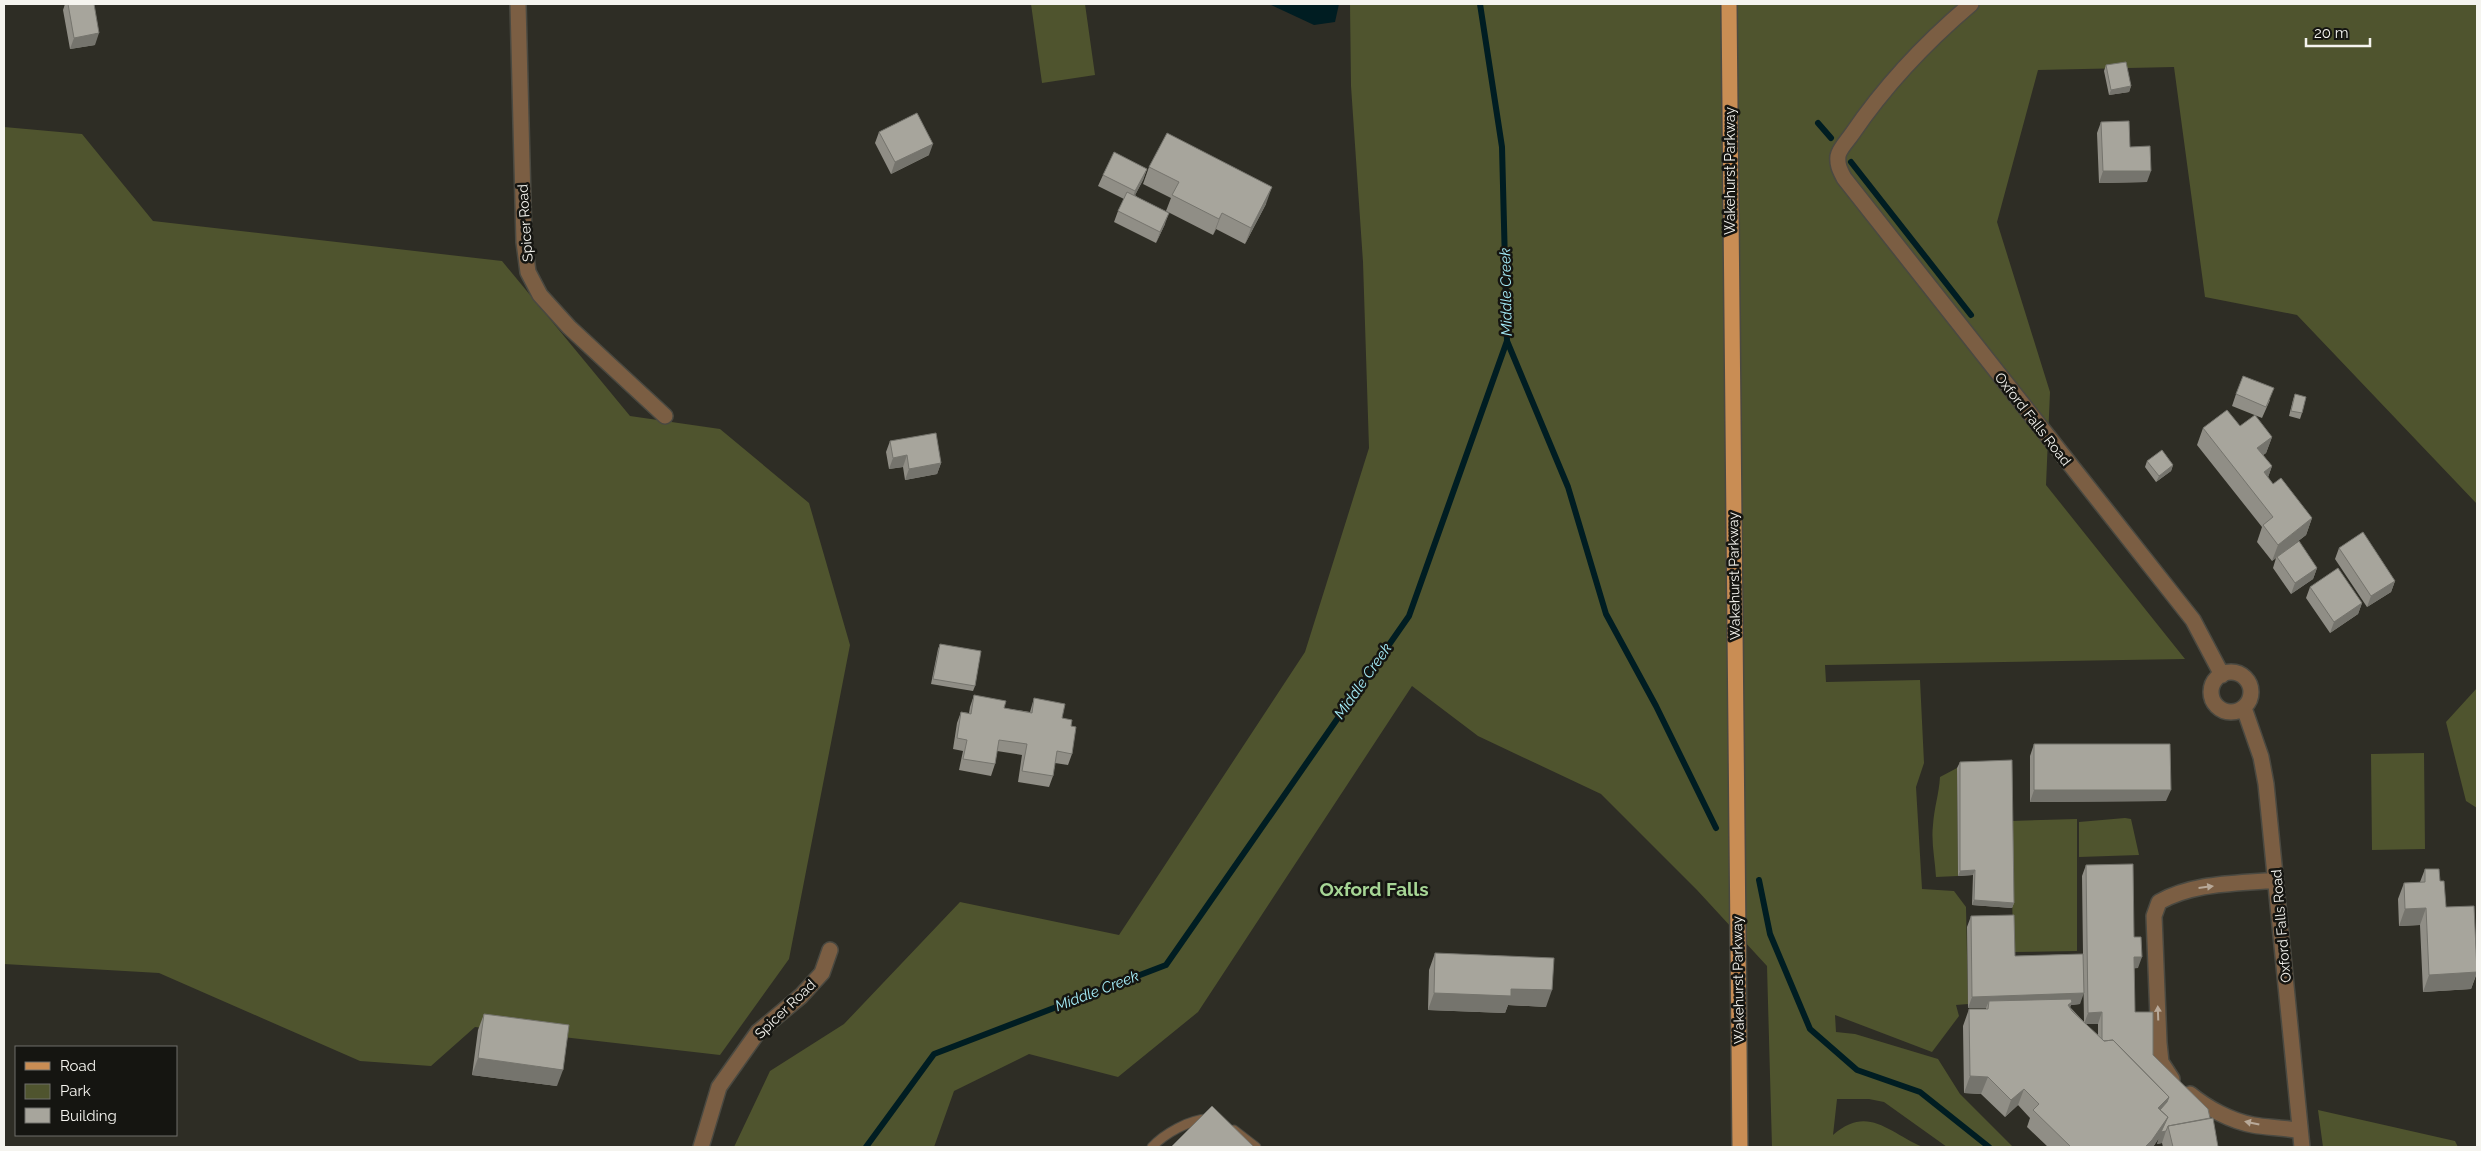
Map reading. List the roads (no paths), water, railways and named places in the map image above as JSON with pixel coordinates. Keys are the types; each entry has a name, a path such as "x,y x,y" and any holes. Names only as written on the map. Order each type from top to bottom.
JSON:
{"main road":[{"name":"Wakehurst Parkway","path":"1729,4 1740,1147"}],"street":[{"name":"Spicer Road","path":"518,4 524,242 528,272 540,295 569,327 666,416"},
{"name":"Oxford Falls Road","path":"1971,4 1940,30 1900,70 1868,110 1838,154 1838,167 1844,178 2193,620 2222,675"},
{"path":"2231,672 2246,679 2251,694 2244,708 2229,712 2216,704 2212,690 2215,681 2222,675 2231,672"},
{"name":"Oxford Falls Road","path":"2244,708 2261,757 2276,880 2302,1147"},
{"path":"2276,880 2201,887 2176,892 2159,902 2154,916 2158,1043 2161,1062 2168,1075 2207,1108 2252,1125 2280,1126 2300,1131"},
{"name":"Spicer Road","path":"701,1147 719,1087 758,1032 801,996 822,973 830,950"}],"lane":[{"path":"1152,1147 1160,1138 1192,1122 1206,1118 1223,1124 1256,1147"}],"water":[{"path":"1269,4 1339,4 1335,22 1314,25"}],"waterway":[{"name":"Middle Creek","path":"866,1147 934,1054 1166,965 1409,616 1507,341 1502,147 1480,4"},
{"path":"1818,123 1831,138"},
{"path":"1851,162 1971,315"},
{"path":"1507,341 1568,487 1606,614 1656,706 1716,828"},
{"path":"1759,880 1770,934 1810,1029 1857,1070 1920,1092 1989,1147"}],"district":[{"name":"Oxford Falls","path":"1374,889"}]}
